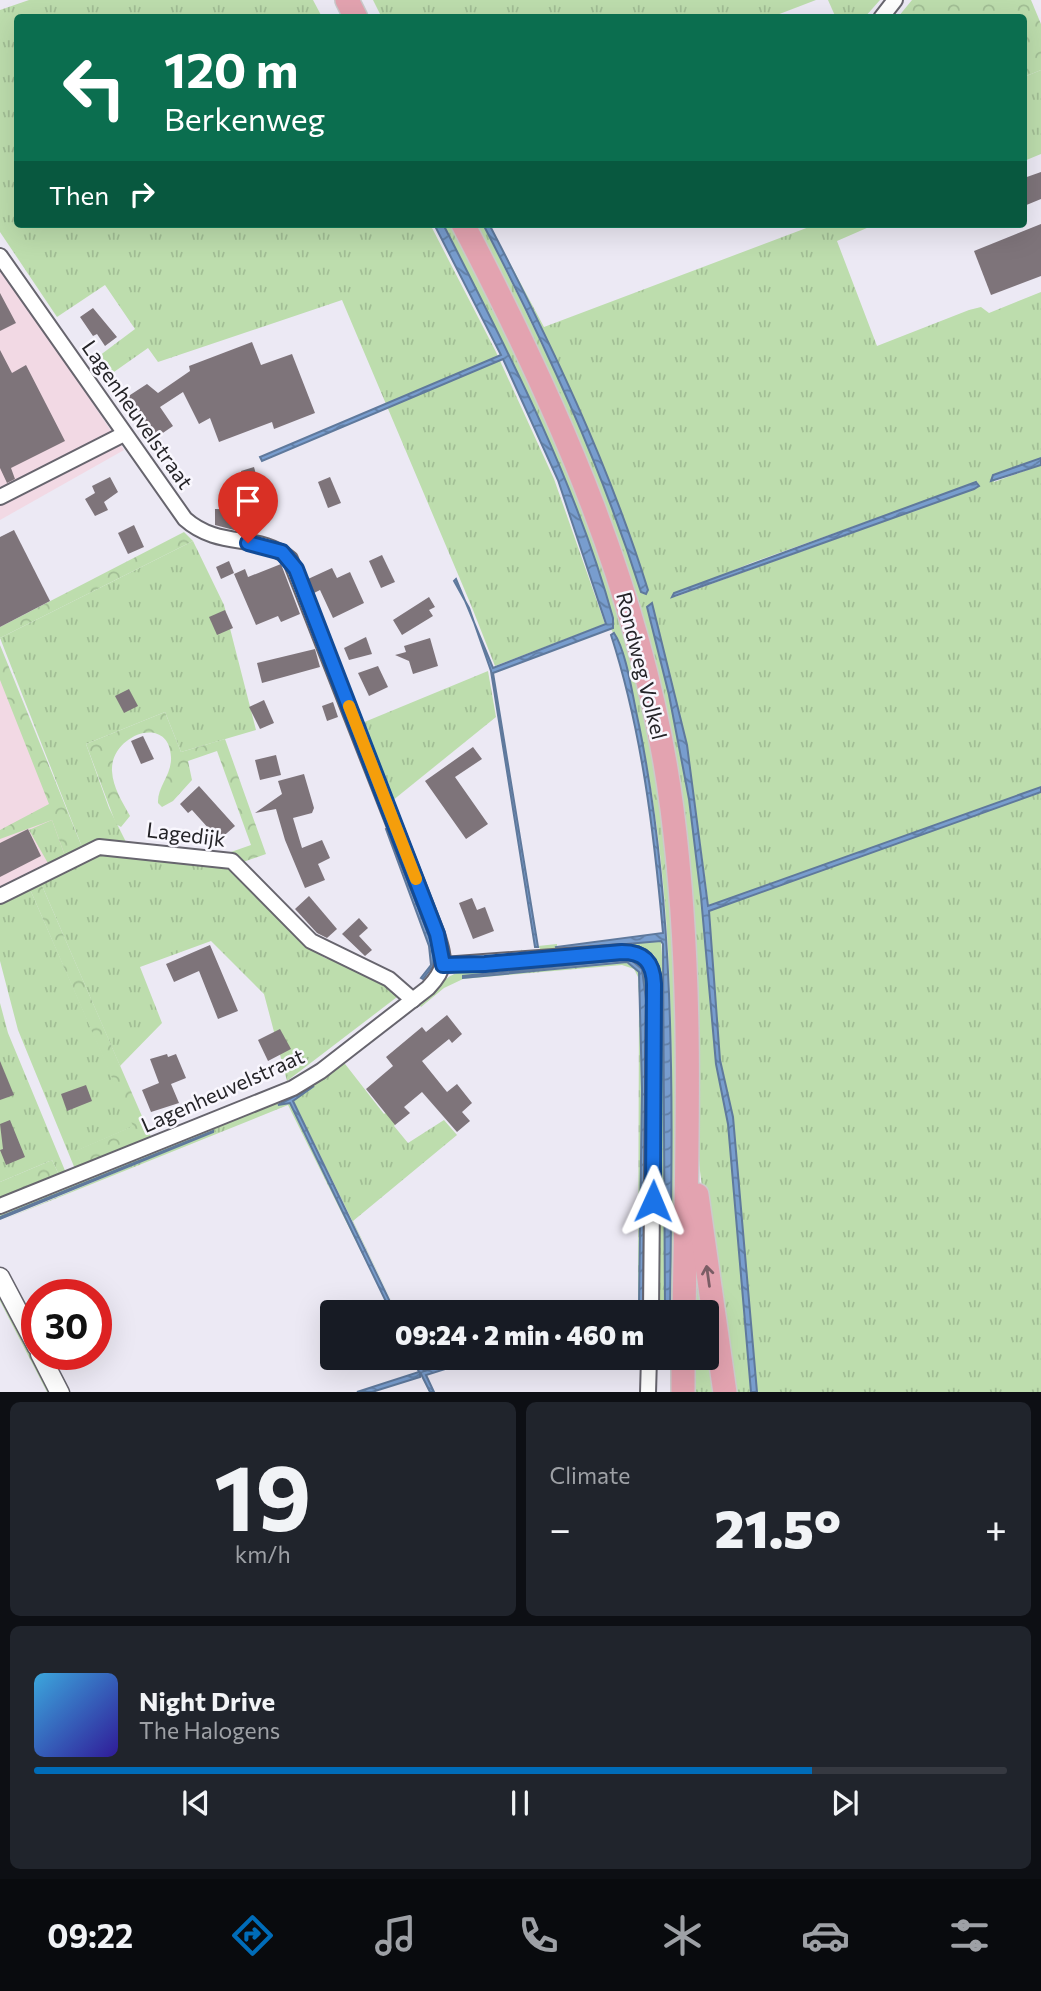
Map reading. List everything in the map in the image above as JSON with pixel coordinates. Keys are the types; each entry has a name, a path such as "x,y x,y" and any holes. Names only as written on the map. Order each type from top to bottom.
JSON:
{"main road":[{"name":"Rondweg Volkel","path":"465,228 568,439 618,575 645,673 670,796 683,909 689,1024 684,1300"},
{"name":"Rondweg Volkel","path":"689,1140 724,1392"},
{"path":"682,1392 683,1370"}],"street":[{"path":"884,14 895,0"},
{"name":"Lagenheuvelstraat","path":"0,256 177,509 196,528 224,540 272,547 290,559 437,934 443,965 440,975 413,1000 321,1071 293,1087 0,1206"},
{"path":"0,497 124,434"},
{"name":"Lagedijk","path":"0,896 99,847 232,861 311,941 389,979 413,1000"},
{"path":"443,965 622,952 637,952 648,960 654,984 651,1300"},
{"path":"0,1277 21,1317"},
{"path":"48,1370 60,1392"},
{"path":"648,1392 649,1370"}],"shaded area":[{"path":"0,265 124,450 0,520"},
{"path":"0,673 82,859 0,901"}],"green space":[{"path":"29,0 313,0 320,14 14,14 14,228 432,228 496,352 554,479 605,624 495,666 342,300 158,362 148,348 104,379 91,362 135,329 105,285 57,317 0,232 0,10"},
{"path":"373,0 816,0 779,14 380,14"},
{"path":"828,0 880,0 868,14 834,14"},
{"path":"912,0 1031,0 1041,24 1041,70 1027,76 1027,14 900,14"},
{"path":"1041,70 1041,154 1027,160 1027,76"},
{"path":"445,228 455,228 528,372 614,588 655,757 679,974 679,1300 670,1300 672,1097 668,953 663,882 642,740 626,668 611,629 613,617 577,515 514,368"},
{"path":"473,228 485,228 577,417 604,481 644,594 648,592 597,451 556,359 491,228 544,327 806,228 867,228 837,241 877,346 969,310 981,307 989,313 1041,292 1041,458 993,475 994,482 1041,465 1041,787 709,907 687,745 652,604 647,606 669,695 689,799 716,1064 728,1124 751,1392 728,1392 719,1300 716,1300 700,1171 662,712","holes":["978,482 974,489 672,596 751,563"]},
{"path":"184,532 193,541 0,638 0,627"},
{"path":"193,541 224,605 256,730 181,752 165,712 86,744 109,808 127,844 90,844 82,847 0,638"},
{"path":"0,645 82,847 65,856 52,820 0,839 0,830 49,804 0,680"},
{"path":"488,671 496,717 392,801 362,723"},
{"path":"165,712 181,752 225,739 266,854 240,863 231,852 251,845 217,751 188,761 192,780 173,801 162,807 158,803 171,757 168,743 161,736 151,733 129,739 120,747 114,758 114,783 130,816 121,827 116,824 86,744"},
{"path":"1041,792 1041,1392 757,1392 733,1117 720,1060 709,911"},
{"path":"52,820 65,856 49,865 29,830"},
{"path":"93,852 227,861 316,952 325,958 358,968 401,994 287,1081 264,994 211,941 140,967 162,1023 120,1066 40,881"},
{"path":"40,881 151,1137 82,1166 75,1151 133,1126 29,887"},
{"path":"29,887 134,1126 76,1151 82,1166 75,1169 18,1030 0,961 0,903"},
{"path":"661,941 665,999 665,1300 654,1300 657,967 654,955 644,949 627,949 523,958 521,949 523,952 541,950 538,946 557,944 557,949"},
{"path":"629,955 650,968 648,1300 643,1300 646,1025 643,972 630,959 463,976 627,962 639,972 642,1089 638,1300 639,998 638,977 634,969 622,965 463,979 444,988 421,1007 417,1002 450,976 467,969"},
{"path":"0,1003 8,1033 66,1173 59,1175 52,1160 0,1182"},
{"path":"342,1060 384,1114 387,1112 396,1123 394,1126 408,1143 444,1120 457,1135 353,1221 391,1300 293,1100 314,1086 278,1105 290,1103 385,1300 288,1105 0,1221 213,1132 0,1217 0,1210"},
{"path":"52,1160 59,1175 0,1200 0,1182"},
{"path":"699,1248 706,1300 691,1300"},
{"path":"0,1289 21,1330 21,1342 0,1301"},
{"path":"36,1370 42,1370 53,1392 47,1392"},
{"path":"689,1370 714,1370 717,1392 688,1392"}],"water":[{"path":"436,228 445,228 538,417 580,516 613,618 613,628 493,673 538,947 535,947 491,671 474,622 493,668 606,624 558,480 503,359 262,461 260,457 501,355"},
{"path":"485,228 491,228 577,404 632,542 648,590 646,594 641,592 608,497 528,314"},
{"path":"1041,458 1041,465 991,481 993,475"},
{"path":"976,482 979,486 974,489 672,597 674,593"},
{"path":"456,579 465,601 454,581"},
{"path":"652,603 687,745 708,906 1041,787 1041,792 709,911 720,1060 733,1117 757,1392 751,1392 728,1124 716,1064 689,799 669,695 647,607"},
{"path":"614,633 619,641 639,725 661,871 670,1017 670,1300 665,1300 663,944 661,941 557,950 556,947 663,933 639,745 611,635"},
{"path":"388,828 434,950 433,966 423,979 421,978 431,965 429,946 386,829"},
{"path":"630,959 642,969 646,1000 643,1300 639,1300 642,1089 639,972 627,962 463,976"},
{"path":"314,1086 293,1101 389,1300 385,1300 290,1103 278,1105"},
{"path":"213,1132 0,1219 0,1217"},
{"path":"418,1370 442,1370 426,1375 434,1392 430,1392 420,1372 420,1377 372,1392 357,1392 419,1372"}],"building":[{"path":"1041,172 1041,199 1027,205 1027,177"},
{"path":"1041,224 1041,276 991,295 974,251"},
{"path":"0,293 16,323 0,331"},
{"path":"93,308 117,337 105,346 97,334 93,336 80,317"},
{"path":"252,342 261,365 292,354 315,413 274,429 272,422 219,442 210,418 199,424 183,392 160,407 173,426 154,439 127,397 147,384 158,393 190,371 189,366"},
{"path":"0,350 12,373 26,365 65,441 11,468 15,479 7,483 0,468"},
{"path":"254,467 261,493 248,496 241,471"},
{"path":"110,477 118,492 104,502 108,510 95,516 85,499 95,493 92,486"},
{"path":"330,477 341,503 328,508 318,482"},
{"path":"215,509 262,510 262,528 234,530 215,525"},
{"path":"134,525 144,547 128,554 118,533"},
{"path":"14,530 50,601 0,627 0,537"},
{"path":"382,555 395,582 381,588 369,561"},
{"path":"229,561 234,573 221,579 216,567"},
{"path":"281,564 300,614 281,622 278,616 256,625 234,574 245,569 248,577"},
{"path":"332,568 337,578 350,572 364,603 333,618 320,590 314,593 308,579"},
{"path":"429,597 435,607 429,610 433,616 402,635 393,620"},
{"path":"225,610 233,628 217,635 209,617"},
{"path":"366,637 372,654 349,660 344,648"},
{"path":"430,638 438,666 413,674 409,661 395,655 406,652 404,646"},
{"path":"315,649 320,667 262,683 257,663"},
{"path":"378,666 388,687 369,696 358,673"},
{"path":"129,689 138,706 124,713 115,696"},
{"path":"264,700 274,723 260,729 249,707"},
{"path":"333,702 338,717 327,721 322,706"},
{"path":"143,736 154,759 141,764 131,741"},
{"path":"473,747 482,759 455,777 488,824 466,839 425,781"},
{"path":"276,755 281,775 260,780 255,760"},
{"path":"304,774 314,808 312,813 293,818 302,848 322,840 330,858 318,864 325,880 305,888 285,840 276,809 255,813 282,794 278,781"},
{"path":"199,786 235,826 219,840 192,810 188,813 180,804"},
{"path":"28,829 41,856 0,877 0,843"},
{"path":"309,896 337,929 327,938 317,933 295,909"},
{"path":"472,898 477,910 485,907 494,931 473,939 459,903"},
{"path":"359,918 368,928 359,936 372,950 365,956 342,934"},
{"path":"210,945 238,1011 218,1019 199,971 174,982 166,964"},
{"path":"447,1015 462,1034 452,1043 449,1039 422,1061 447,1092 457,1084 472,1103 462,1112 470,1121 457,1132 422,1092 404,1107 410,1113 395,1125 366,1089 393,1066 386,1057 422,1027 426,1032"},
{"path":"280,1029 291,1049 268,1061 258,1040"},
{"path":"167,1054 168,1057 176,1054 186,1078 171,1084 179,1103 151,1112 142,1090 159,1083 150,1059"},
{"path":"0,1061 14,1095 0,1100"},
{"path":"86,1085 92,1101 67,1111 61,1094"},
{"path":"10,1120 25,1157 6,1165 0,1150 3,1149 0,1124"}],"slow traffic":[{"path":"349,706 416,879"}],"route":[{"path":"248,543 272,547 282,552 296,569 437,934 443,952 443,965 459,966 622,952 637,952 648,960 654,976 653,1201"}]}
